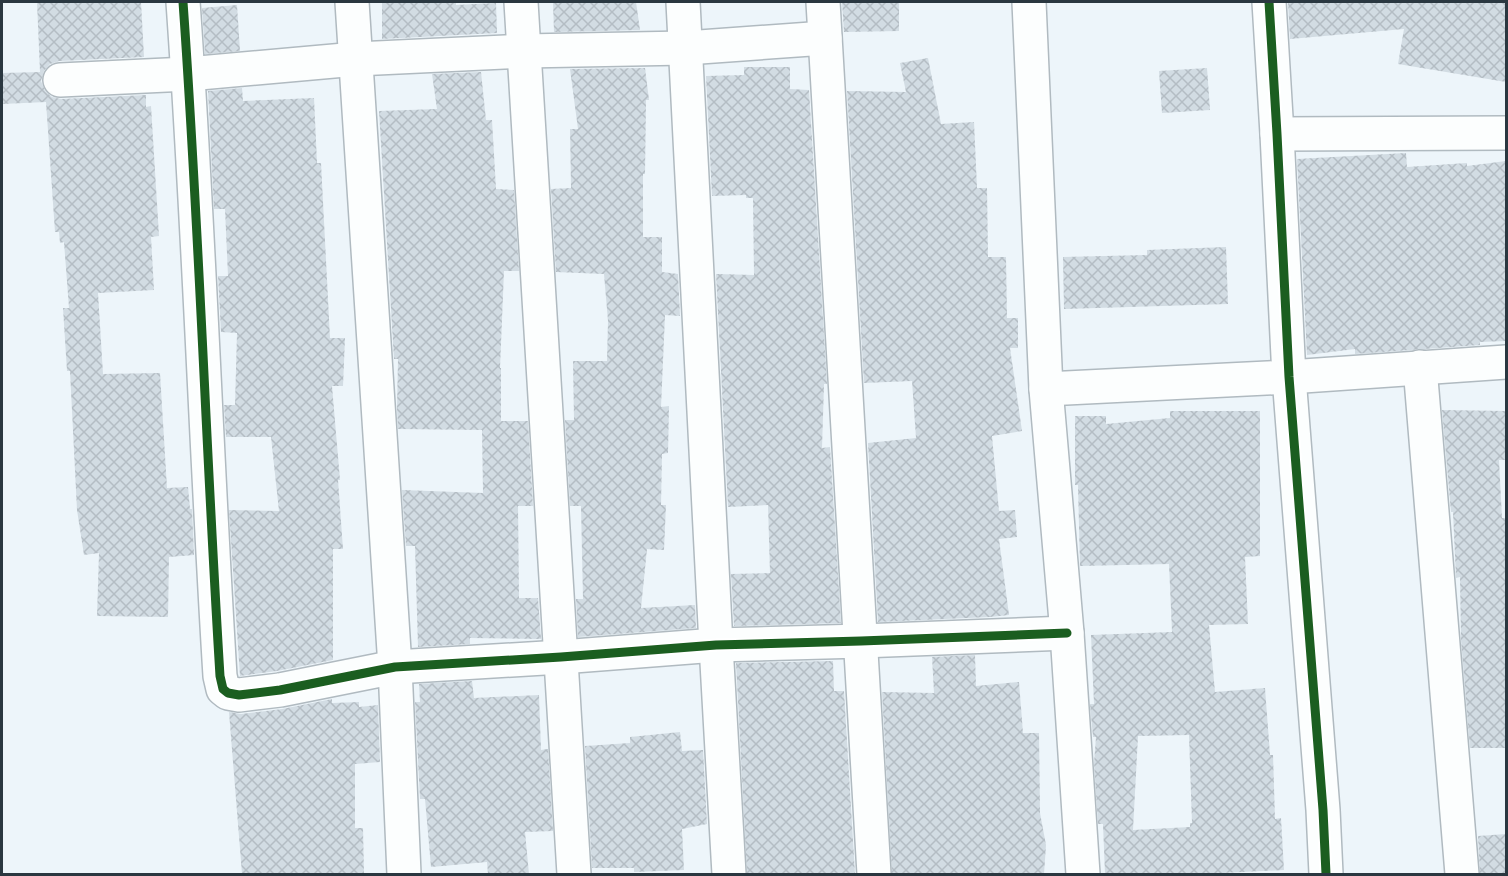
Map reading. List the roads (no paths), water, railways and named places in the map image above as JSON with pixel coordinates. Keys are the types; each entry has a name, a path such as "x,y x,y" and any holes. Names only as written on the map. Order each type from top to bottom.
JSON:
{"street":[{"path":"183,2 220,676 223,689 228,693 239,695 270,691 395,667 716,645 1067,633"},
{"path":"352,2 395,667 404,874"},
{"path":"521,2 574,874"},
{"path":"683,2 729,874"},
{"path":"823,2 874,874"},
{"path":"1029,2 1046,389 1067,633 1083,874"},
{"path":"1269,2 1289,377 1326,874"},
{"path":"60,80 188,74 356,59 524,51 686,48 825,38"},
{"path":"1277,134 1506,133"},
{"path":"1046,389 1289,377 1506,362"},
{"path":"1420,367 1462,874"}]}
